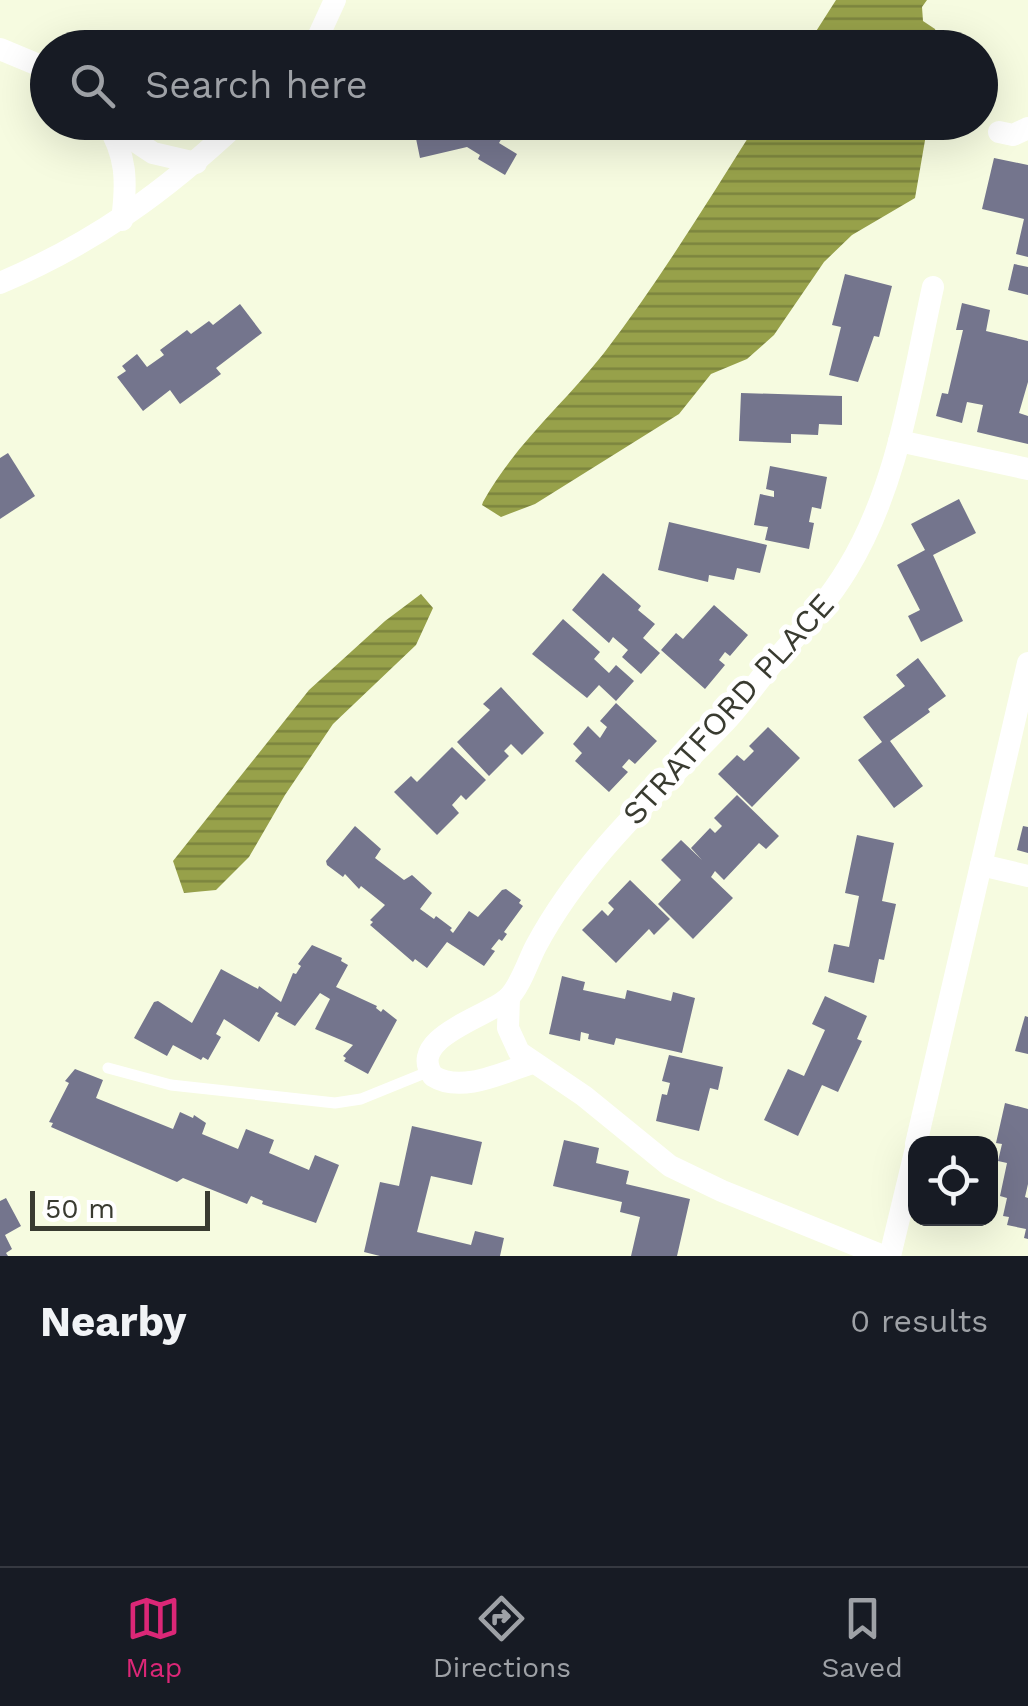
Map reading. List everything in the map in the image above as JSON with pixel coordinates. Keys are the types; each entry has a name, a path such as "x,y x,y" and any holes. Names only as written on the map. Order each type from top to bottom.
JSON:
{"street":[{"path":"321,30 335,0"},
{"path":"0,49 30,61"},
{"path":"999,132 1013,134 1028,128"},
{"path":"116,140 125,166 122,220"},
{"path":"133,140 145,149 196,163"},
{"path":"0,284 122,220 221,140"},
{"name":"STRATFORD PLACE","path":"509,998 576,880 730,717 836,587 868,528 899,440 932,287"},
{"path":"899,440 1028,469"},
{"path":"918,1136 1028,663"},
{"path":"981,865 1028,876"},
{"path":"509,998 510,1037 519,1052 584,1096 647,1150 682,1174 886,1256 908,1175"},
{"path":"509,998 436,1043 428,1056 430,1071 445,1082 472,1081 532,1063"}],"lane":[{"path":"108,1068 171,1085 335,1104 361,1099 430,1071"}],"shaded area":[{"path":"836,0 927,0 922,7 923,21 935,30 817,30"},
{"path":"747,140 925,140 915,198 852,235 824,262 774,335 747,359 711,374 679,414 535,504 501,517 482,505 510,461 625,325"},
{"path":"421,594 433,608 416,645 333,724 249,857 216,890 184,893 173,861 309,690"}],"building":[{"path":"416,140 501,140 499,143 517,154 505,175 478,159 480,155 467,147 420,158"},
{"path":"994,158 1028,165 1028,257 1016,254 1024,219 982,209"},
{"path":"1014,264 1028,267 1028,295 1008,290"},
{"path":"845,274 892,286 879,337 874,336 858,382 829,375 841,327 832,325"},
{"path":"962,303 990,310 986,331 1028,341 1028,382 1019,413 1028,416 1028,444 977,432 983,405 967,402 962,423 936,416 942,393 948,394 963,330 956,330"},
{"path":"240,304 262,333 216,368 221,374 180,404 170,390 143,411 117,377 126,371 122,366 137,354 147,367 164,355 160,350 187,330 191,334 209,321 213,325"},
{"path":"741,393 842,396 842,425 819,424 818,435 791,434 791,443 739,441"},
{"path":"8,453 35,496 0,519 0,458"},
{"path":"770,466 827,477 821,509 812,507 809,522 814,523 809,549 765,540 768,527 754,525 760,494 774,497 774,491 766,489"},
{"path":"959,499 976,533 933,555 963,621 921,642 908,616 920,610 897,565 925,550 911,524"},
{"path":"669,522 767,545 760,573 737,568 734,580 709,575 708,582 658,570"},
{"path":"603,573 641,606 638,610 655,624 643,638 660,653 641,674 622,657 628,650 613,637 609,643 572,610"},
{"path":"714,605 748,635 730,656 725,652 719,660 725,665 705,689 661,650 676,633 683,639"},
{"path":"563,619 600,652 594,659 609,673 616,665 634,681 616,701 599,685 587,698 532,654"},
{"path":"918,658 946,696 890,741 923,786 894,808 858,760 882,742 863,717 905,686 896,675"},
{"path":"501,687 544,733 522,755 511,744 504,751 509,756 489,776 457,742 490,710 483,704"},
{"path":"616,703 657,741 635,764 629,759 622,767 628,772 609,792 575,761 582,753 573,744 588,726 600,738 607,727 600,721"},
{"path":"768,727 800,758 752,807 718,774 737,755 744,761 754,751 749,746"},
{"path":"452,747 486,780 466,800 461,795 452,805 459,813 437,835 394,792 411,776 417,782"},
{"path":"737,795 779,836 766,849 759,843 724,880 715,871 711,877 733,898 693,939 658,904 681,880 661,860 681,840 702,860 691,848 710,828 715,833 722,826 714,818"},
{"path":"355,826 381,849 375,858 404,880 412,875 432,893 420,909 434,919 436,916 453,933 469,911 478,917 502,890 521,900 523,906 502,941 499,939 491,949 495,951 484,966 447,942 427,968 415,959 413,962 370,925 385,905 326,861"},
{"path":"1023,826 1028,827 1028,853 1017,850"},
{"path":"857,835 894,843 882,901 896,904 884,960 879,959 874,983 828,972 834,944 849,947 859,896 845,893"},
{"path":"630,880 670,919 654,935 649,929 616,963 582,930 602,910 608,916 614,909 608,903"},
{"path":"312,945 342,958 348,965 336,987 377,1006 381,1012 383,1009 397,1020 368,1074 344,1061 343,1056 353,1045 315,1029 330,999 320,993 295,1026 276,1012 259,1042 224,1019 216,1034 221,1037 208,1060 173,1045 167,1056 134,1038 154,1002 192,1023 221,969 258,989 259,986 281,1002 293,973 296,974 301,966 298,964"},
{"path":"562,976 585,982 583,990 625,999 627,990 671,1001 673,992 695,998 682,1053 616,1038 614,1045 588,1039 589,1034 581,1032 580,1041 549,1034"},
{"path":"825,996 867,1016 857,1039 862,1041 838,1092 822,1085 798,1136 764,1120 788,1069 804,1076 825,1030 812,1024"},
{"path":"1025,1016 1028,1017 1028,1054 1015,1051"},
{"path":"669,1055 723,1067 718,1090 710,1088 699,1131 656,1121 662,1094 667,1095 670,1083 662,1081"},
{"path":"75,1069 103,1080 96,1098 173,1129 180,1112 193,1118 194,1115 206,1123 202,1134 238,1149 246,1129 274,1140 269,1153 309,1170 315,1155 339,1165 316,1223 262,1204 263,1201 251,1196 247,1204 183,1178 177,1182 51,1127 53,1123 49,1122 69,1083 65,1081"},
{"path":"1005,1103 1028,1109 1028,1239 1024,1238 1026,1229 1007,1225 1009,1217 1003,1216 1007,1198 1000,1196 1007,1163 998,1161 1002,1144 998,1143"},
{"path":"412,1126 482,1142 472,1185 431,1176 417,1232 471,1245 475,1231 504,1238 500,1256 380,1256 364,1252 380,1182 399,1186"},
{"path":"564,1140 599,1148 596,1163 629,1171 626,1184 690,1199 677,1256 631,1256 640,1217 620,1212 622,1202 553,1186"},
{"path":"6,1198 21,1226 5,1235 12,1249 6,1253 8,1256 0,1256 0,1201"}]}
